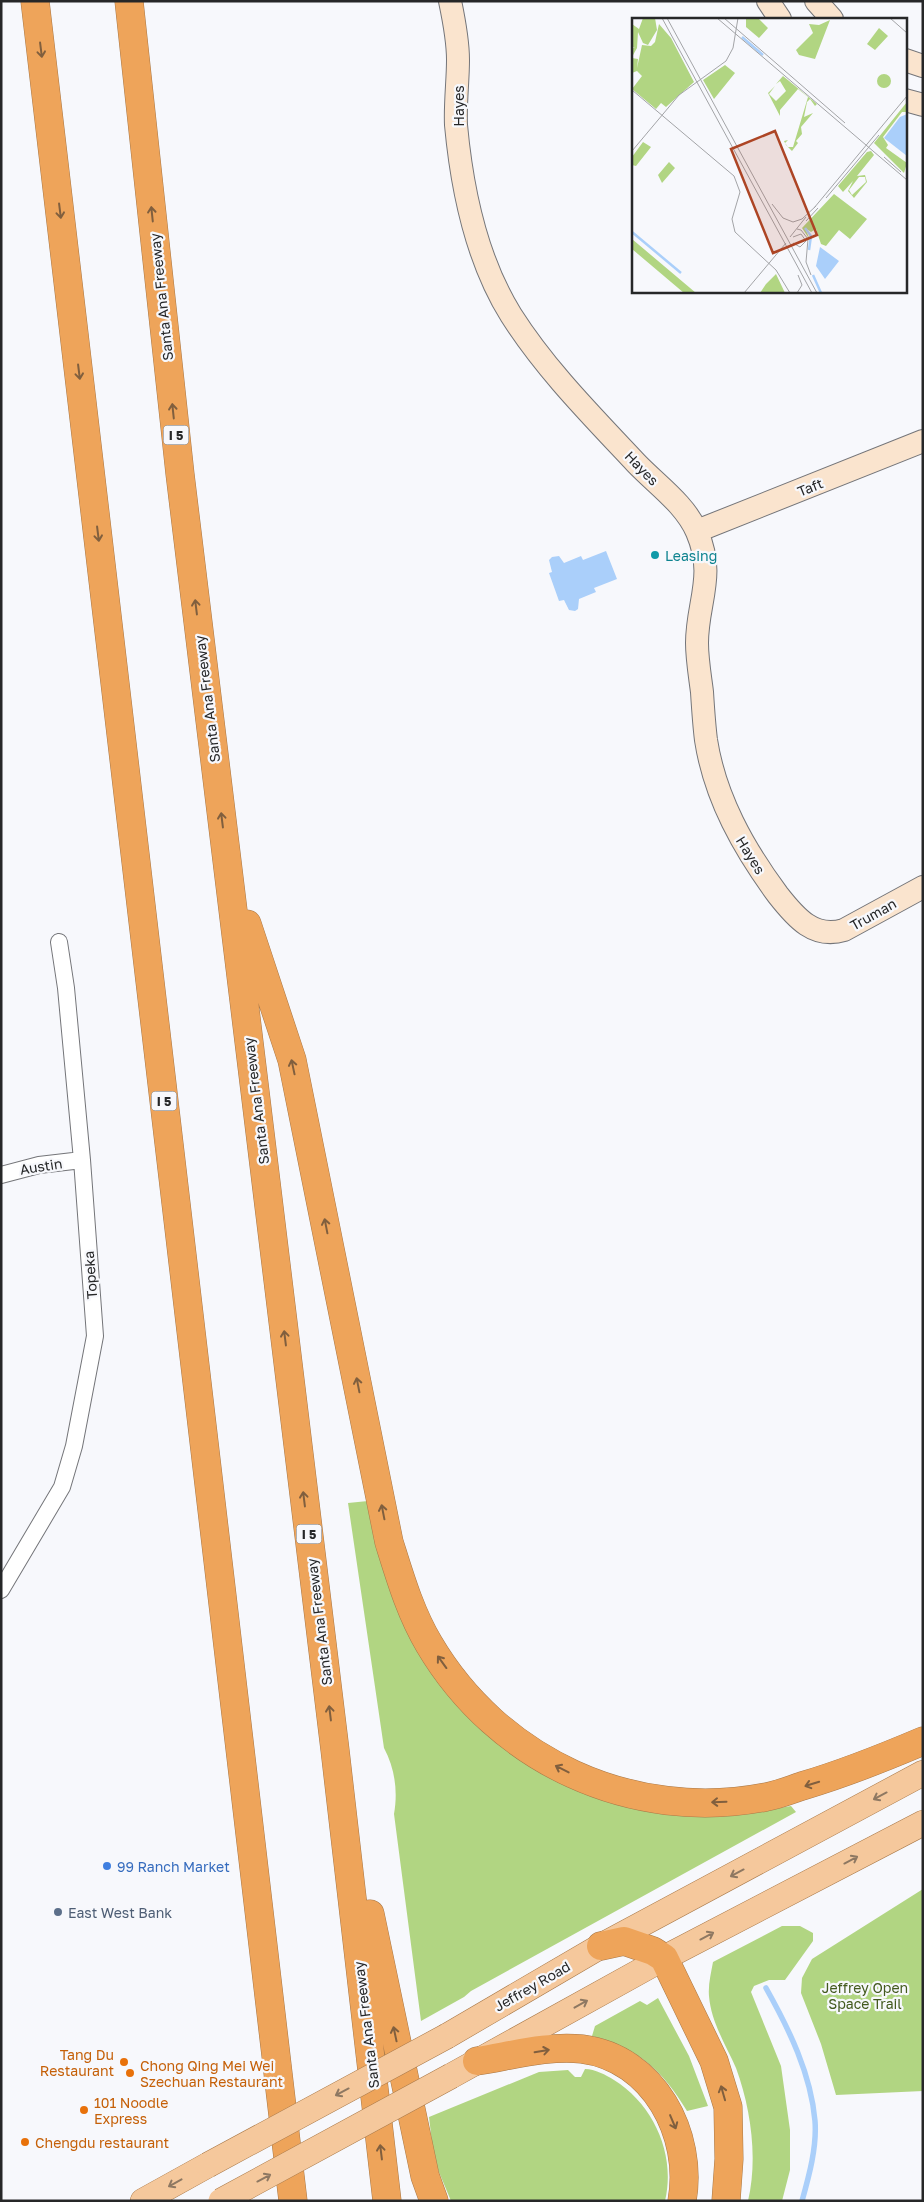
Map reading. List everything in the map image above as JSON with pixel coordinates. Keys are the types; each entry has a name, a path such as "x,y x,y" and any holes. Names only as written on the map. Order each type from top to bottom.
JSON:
{"highway":[{"name":"I 5","path":"35,1 292,2201"},
{"name":"Santa Ana Freeway","path":"129,1 180,474 335,1750 387,2201"},
{"path":"228,868 292,1060 389,1542 408,1601 429,1644 459,1686 495,1725 543,1760 581,1779 623,1792 672,1800 727,1802 768,1797 840,1775 923,1741"},
{"path":"335,1750 423,2167 434,2201"},
{"path":"601,1946 624,1941 645,1948 664,1958 714,2061 728,2107 729,2158 726,2201"},
{"path":"476,2061 554,2049 578,2049 595,2052 617,2061 637,2074 654,2090 668,2110 676,2129 684,2166 685,2186 682,2201"}],"main road":[{"name":"Jeffrey Road","path":"143,2201 446,2036 601,1946 923,1773"},
{"path":"221,2201 664,1958 923,1823"}],"street":[{"name":"Hayes","path":"450,1 458,58 456,123 469,212 481,254 510,313 544,362 639,466 682,508 697,532 704,558 706,579 697,643 706,741 716,782 734,827 755,864 794,913 808,926 820,932"},
{"path":"768,1 779,18"},
{"path":"816,1 831,18"},
{"path":"906,60 923,66"},
{"path":"906,100 923,105"},
{"name":"Taft","path":"697,532 923,441"},
{"name":"Truman","path":"820,932 832,933 844,930 923,886"},
{"name":"Topeka","path":"1,1590 62,1487 76,1437 94,1336 82,1160 66,988 59,942"},
{"name":"Austin","path":"1,1175 39,1165 82,1160"}],"green space":[{"path":"368,1501 387,1580 404,1625 428,1668 459,1706 494,1739 534,1767 577,1790 623,1805 671,1814 720,1816 791,1806 796,1812 471,1991 464,1997 421,2021 394,1814 395,1780 384,1748 348,1503"},
{"name":"Jeffrey Open Space Trail","path":"923,1889 923,2091 836,2095 821,2044 801,1993 802,1978 812,1959"},
{"path":"782,1926 800,1926 813,1933 813,1941 785,1980 769,1980 754,1986 751,1992 781,2066 790,2130 790,2170 782,2201 748,2201 753,2151 746,2100 736,2068 719,2033 710,2006 709,1983 713,1962"},
{"path":"658,1998 689,2056 708,2106 687,2111 668,2084 648,2063 623,2047 592,2036 595,2026 640,2001 647,2005"},
{"path":"585,2069 604,2074 628,2090 651,2117 659,2133 667,2166 668,2184 665,2201 451,2201 434,2160 429,2117 539,2072 568,2070 575,2077 581,2077"}],"water":[{"path":"606,551 617,579 594,588 596,592 579,599 578,609 575,611 569,610 564,600 559,601 549,573 552,572 549,560 552,557 559,556 564,563 581,556 583,560"}],"waterway":[{"path":"766,1988 798,2052 813,2103 815,2121 814,2151 802,2201"}],"place":[{"name":"Leasing","path":"655,555"},
{"name":"99 Ranch Market","path":"107,1866"},
{"name":"East West Bank","path":"58,1912"},
{"name":"Tang Du Restaurant","path":"124,2062"},
{"name":"Chong Qing Mei Wei Szechuan Restaurant","path":"130,2073"},
{"name":"101 Noodle Express","path":"84,2110"},
{"name":"Chengdu restaurant","path":"25,2142"}]}
